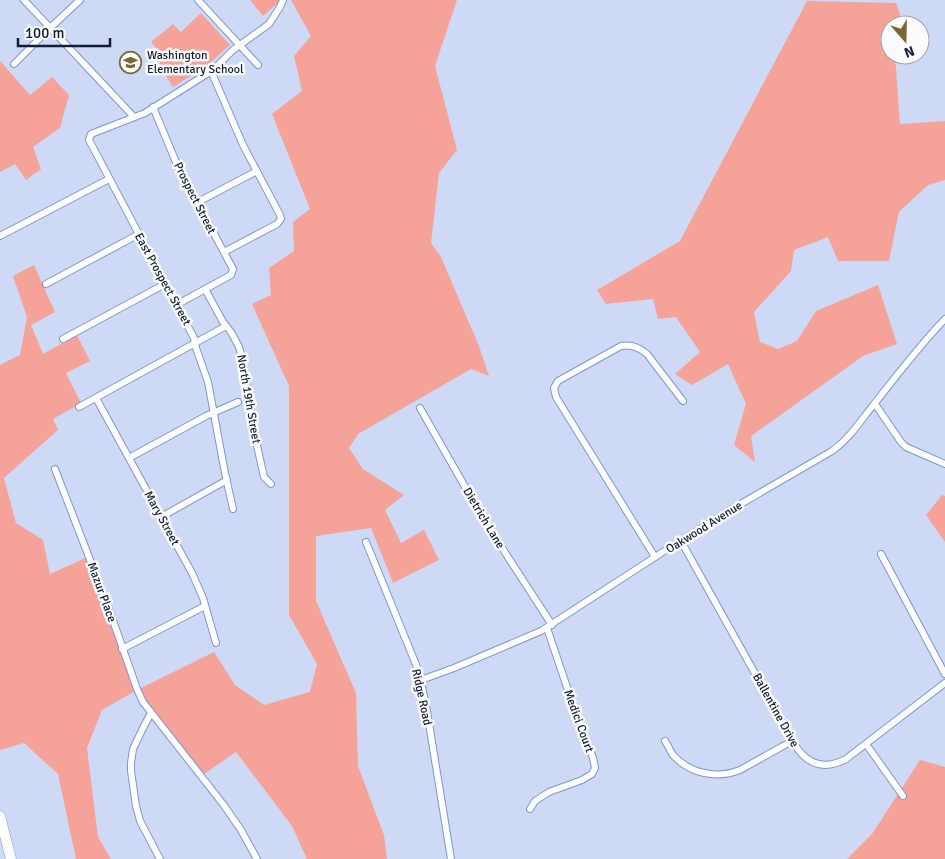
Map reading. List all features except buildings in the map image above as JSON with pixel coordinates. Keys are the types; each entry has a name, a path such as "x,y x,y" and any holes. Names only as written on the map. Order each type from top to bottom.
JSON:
{"main road":[{"path":"0,816 11,859"}],"street":[{"path":"24,0 134,117 145,113 211,71 240,45 269,24 283,0"},
{"path":"14,64 80,0"},
{"path":"198,0 258,65"},
{"path":"211,71 243,145 281,220 278,224 224,252"},
{"name":"Prospect Street","path":"153,107 178,167 233,269 231,275 205,289"},
{"name":"East Prospect Street","path":"134,117 92,134 89,140 192,332 206,375 233,508"},
{"path":"196,202 257,171"},
{"path":"0,236 109,179"},
{"path":"46,284 138,234"},
{"path":"63,339 165,284"},
{"path":"176,305 205,289"},
{"name":"North 19th Street","path":"205,289 239,347 264,477 272,484"},
{"name":"Oakwood Avenue","path":"421,680 535,635 681,540 832,451 851,433 945,318"},
{"path":"79,407 226,326"},
{"path":"655,557 556,397 554,393 555,384 621,346 627,345 639,348 647,354 683,401"},
{"name":"Mary Street","path":"96,398 192,573 205,606 216,643"},
{"path":"129,458 206,416 238,402"},
{"path":"875,404 906,447 945,464"},
{"name":"Dietrich Lane","path":"420,408 549,627"},
{"name":"Mazur Place","path":"55,469 143,702 223,804 241,830 257,859"},
{"path":"161,517 227,480"},
{"name":"Ballentine Drive","path":"681,540 792,741 804,757 820,764 828,765 846,759 945,683"},
{"name":"Ridge Road","path":"366,542 419,672 427,711 450,859"},
{"path":"880,554 945,674"},
{"path":"122,649 205,606"},
{"name":"Medici Court","path":"530,809 535,801 549,792 582,780 592,774 594,768 593,758 574,708 549,627"},
{"path":"151,713 133,749 131,771 140,820 160,859"},
{"path":"665,741 672,754 683,764 696,771 719,775 730,774 740,770 792,741"},
{"path":"866,744 903,796"}],"shaded area":[{"path":"250,0 281,0 263,16"},
{"path":"291,0 457,0 435,66 457,150 439,173 431,243 441,257 479,346 489,376 471,369 358,434 349,448 363,469 404,495 385,510 401,543 424,530 439,560 393,583 371,528 316,536 316,601 356,693 358,766 384,835 387,859 307,859 292,826 236,752 201,776 135,691 214,652 235,685 264,705 310,692 317,664 289,615 289,386 252,304 271,295 269,268 294,251 293,222 310,209 272,114 302,91 294,56 311,36"},
{"path":"807,1 896,3 900,15 880,15 880,65 896,65 900,124 945,121 945,180 928,185 899,212 889,261 838,261 828,237 794,250 791,271 754,312 760,342 778,349 797,341 816,311 878,285 897,344 863,356 751,436 755,462 734,445 746,404 728,364 692,385 675,374 700,352 676,317 658,319 653,299 606,304 597,290 680,241"},
{"path":"201,13 230,45 208,65 173,87 160,66 160,53 151,42 173,24 181,32"},
{"path":"0,61 30,95 52,77 69,95 60,128 33,147 41,169 26,180 15,164 0,172"},
{"path":"34,265 55,312 31,325 43,354 77,335 90,361 66,373 81,403 53,419 58,430 4,478 16,523 43,540 50,574 88,557 135,691 102,710 87,748 98,837 111,859 76,859 58,774 24,743 0,750 0,365 20,355 27,317 13,276"},
{"path":"942,495 945,496 945,542 926,515"},
{"path":"920,760 945,767 945,859 847,859 872,834"}],"place":[{"name":"Washington Elementary School","path":"131,62"}]}
